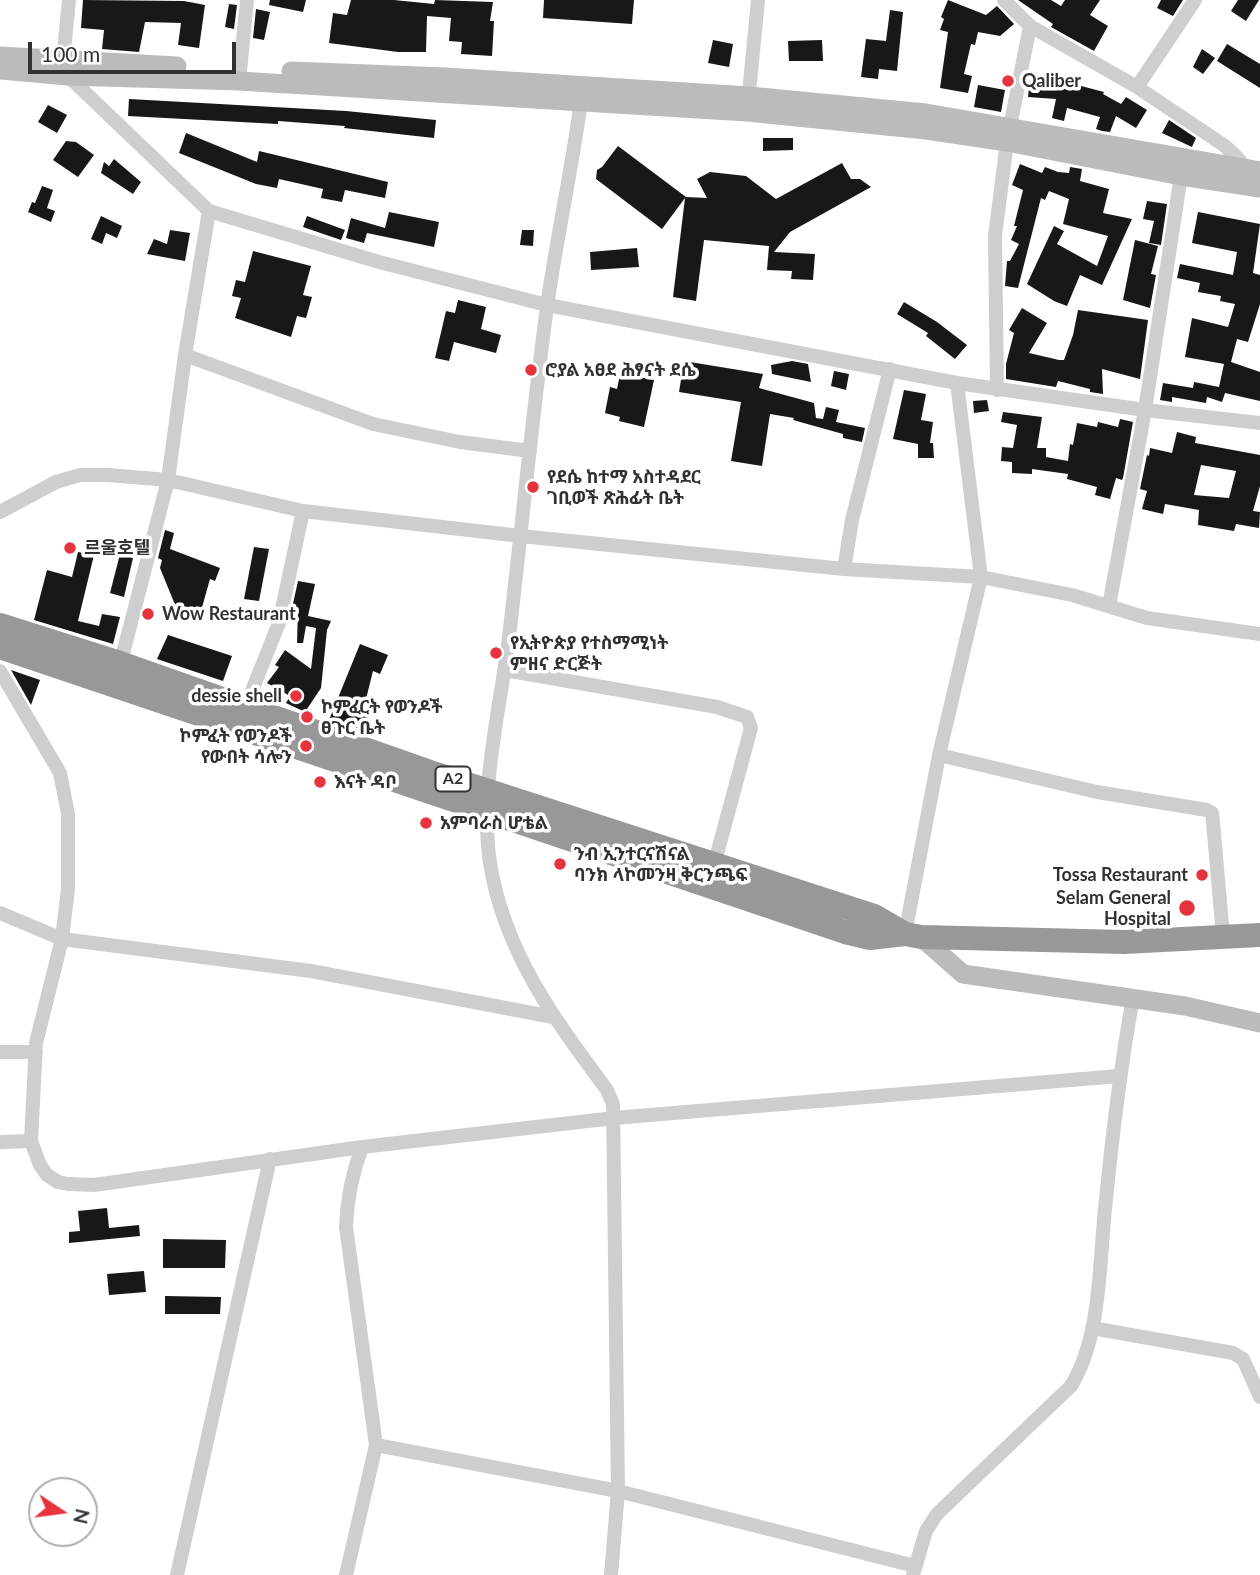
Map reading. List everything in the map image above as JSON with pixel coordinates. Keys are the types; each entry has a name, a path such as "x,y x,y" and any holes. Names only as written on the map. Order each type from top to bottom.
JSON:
{"highway":[{"name":"A2","path":"0,625 117,674 712,875 870,938 913,935 1124,942 1260,935"},
{"name":"A2","path":"0,647 117,674"}],"street":[{"path":"66,68 69,0"},
{"path":"239,75 247,0"},
{"path":"748,104 758,0"},
{"path":"1004,0 1030,26 1137,87 1225,146 1252,178"},
{"path":"1137,87 1195,0"},
{"path":"997,390 995,236 1009,135 1030,26"},
{"path":"0,56 66,68 209,211 379,262 547,305 957,383 1145,410 1260,423"},
{"path":"0,70 66,68 239,75 748,104 926,130 1009,135 1252,178"},
{"path":"581,94 547,305 505,670 487,799 490,863 499,900 519,958 553,1017 607,1090 613,1104 618,1491 611,1575"},
{"path":"1098,151 1181,176 1252,178"},
{"path":"1109,606 1145,410 1181,176"},
{"path":"117,674 168,480 209,211"},
{"path":"185,355 373,424 460,442 530,451"},
{"path":"844,569 852,520 890,369"},
{"path":"957,383 981,577 939,755 913,935 963,974 1185,1006 1260,1023"},
{"path":"0,512 56,482 80,475 168,480 303,511 844,569 981,577 1039,588 1147,618 1260,634"},
{"path":"242,717 279,623 303,511"},
{"path":"505,670 716,707 747,717 751,728 712,875"},
{"path":"0,671 60,773 68,814 68,889 62,939 36,1052 31,1142 40,1165 47,1175 58,1182 94,1185 362,1147 614,1118 1119,1076"},
{"path":"939,755 1097,792 1212,813 1223,936"},
{"path":"0,913 62,939 311,971 553,1017"},
{"path":"376,1445 618,1491 914,1570 926,1531 937,1514 1071,1386 1086,1355 1092,1328 1119,1076 1133,998"},
{"path":"0,1052 36,1052"},
{"path":"0,1142 31,1142"},
{"path":"346,1575 376,1445 346,1227 347,1200 353,1170 362,1147"},
{"path":"177,1575 270,1159"},
{"path":"1092,1328 1233,1353 1243,1359 1260,1397"}],"building":[{"path":"83,0 184,1 205,5 199,48 178,45 181,23 145,22 139,52 102,49 104,30 81,28"},
{"path":"270,0 306,0 303,12 269,5"},
{"path":"351,0 434,4 435,0 493,2 490,21 494,21 492,56 461,54 462,42 449,41 451,18 427,16 426,52 398,52 329,43 333,13 347,15"},
{"path":"544,0 634,0 632,24 543,18"},
{"path":"948,0 986,15 997,6 1014,24 1000,36 978,32 975,45 971,44 964,74 972,76 968,93 940,88 948,32 940,30 944,19 941,17"},
{"path":"1018,0 1051,0 1061,6 1065,0 1100,0 1090,15 1108,26 1094,51 1051,27 1053,24"},
{"path":"1161,0 1183,0 1173,16 1157,8"},
{"path":"1238,0 1259,0 1246,21 1231,11"},
{"path":"229,4 237,5 234,29 225,27"},
{"path":"256,9 270,12 264,40 253,38"},
{"path":"890,10 903,12 897,71 879,69 878,79 861,77 866,39 886,41"},
{"path":"713,40 733,44 729,67 708,63"},
{"path":"822,40 823,61 789,61 788,41"},
{"path":"1227,44 1260,64 1260,88 1217,61"},
{"path":"1202,49 1215,58 1203,74 1193,67"},
{"path":"1030,79 1066,82 1104,92 1103,94 1121,104 1126,97 1147,110 1136,128 1116,116 1110,132 1096,129 1100,117 1067,108 1064,121 1052,118 1056,99 1028,97"},
{"path":"978,85 1005,90 1001,112 974,107"},
{"path":"129,99 346,111 436,120 434,138 344,128 345,126 278,121 278,124 128,116"},
{"path":"48,105 67,115 57,133 38,122"},
{"path":"1169,120 1196,138 1192,147 1162,133"},
{"path":"186,133 257,162 259,151 388,182 385,198 345,190 342,202 321,198 323,189 279,179 277,188 256,184 179,153"},
{"path":"763,138 793,138 793,150 763,151"},
{"path":"66,141 76,142 94,155 78,177 53,160"},
{"path":"618,146 686,197 707,198 697,179 710,172 746,176 776,199 842,163 851,179 860,179 871,187 790,232 774,252 815,254 813,280 791,279 792,271 767,270 769,246 704,240 696,301 673,297 685,198 662,229 596,179 597,170"},
{"path":"114,159 141,182 133,194 101,173 104,162 109,166"},
{"path":"1020,164 1042,173 1045,167 1069,173 1070,167 1082,169 1080,181 1109,189 1103,213 1132,219 1102,285 1080,275 1067,306 1027,284 1054,226 1064,231 1057,244 1097,266 1108,236 1063,224 1069,199 1049,191 1045,200 1041,198 1018,288 1005,286 1007,261 1010,261 1019,244 1011,240 1017,226 1014,226 1023,190 1012,185"},
{"path":"42,186 53,190 47,208 55,211 51,222 28,212"},
{"path":"1147,201 1167,204 1161,245 1149,243 1154,221 1143,219"},
{"path":"389,212 439,222 434,247 367,233 364,243 346,238 351,218 385,228"},
{"path":"1198,212 1260,224 1253,273 1260,275 1260,304 1248,342 1237,339 1231,362 1260,372 1260,401 1225,393 1222,402 1207,397 1206,403 1172,397 1172,402 1160,400 1163,383 1193,388 1194,382 1219,387 1224,364 1185,357 1192,318 1228,327 1235,304 1220,301 1221,296 1198,292 1200,283 1177,278 1180,264 1233,275 1237,252 1192,243"},
{"path":"101,216 122,226 117,238 106,233 102,244 91,239"},
{"path":"307,216 345,230 341,240 303,227"},
{"path":"170,230 190,233 185,261 147,254 154,239 167,244"},
{"path":"522,230 534,230 533,246 520,245"},
{"path":"1135,240 1158,246 1151,274 1156,275 1150,308 1123,300"},
{"path":"637,248 639,267 591,270 590,252"},
{"path":"253,251 311,266 303,295 312,297 306,318 297,316 291,337 235,318 241,298 232,296 236,280 245,282"},
{"path":"458,300 486,307 481,329 501,335 496,353 454,342 449,361 435,358 446,311 455,313"},
{"path":"904,302 967,345 955,359 926,336 928,333 897,314"},
{"path":"1022,308 1047,323 1029,353 1059,360 1064,360 1078,310 1148,320 1140,379 1102,369 1103,394 1058,381 1056,387 1006,379 1006,364 1014,333 1009,330"},
{"path":"684,361 763,374 759,388 814,403 816,418 823,419 826,407 839,410 836,422 865,428 862,442 843,438 843,434 793,420 794,418 770,414 762,466 731,461 741,402 679,392"},
{"path":"792,361 808,364 811,382 772,374 771,365"},
{"path":"621,370 639,373 639,377 654,380 644,427 619,421 620,417 605,413 610,387 617,389"},
{"path":"834,371 849,374 846,390 831,386"},
{"path":"904,390 926,394 921,420 933,422 930,443 933,443 934,458 918,458 918,444 893,439"},
{"path":"987,400 989,411 974,413 973,401"},
{"path":"1003,412 1042,417 1037,448 1046,448 1046,457 1068,461 1077,423 1097,427 1098,422 1118,427 1120,419 1133,422 1123,478 1116,478 1110,499 1095,495 1097,487 1067,479 1068,474 1032,469 1032,474 1012,473 1012,462 1001,461 1002,447 1013,448 1017,425 1001,422"},
{"path":"1177,432 1196,437 1195,443 1260,455 1260,486 1253,511 1260,512 1259,528 1236,524 1234,531 1198,525 1199,510 1165,504 1163,514 1142,509 1147,491 1140,489 1150,448 1172,453","holes":["1201,465 1236,471 1229,498 1194,495"]},
{"path":"165,530 174,533 170,549 220,568 215,581 210,579 199,618 178,612 160,568 162,560 158,558"},
{"path":"254,547 269,549 259,601 244,599"},
{"path":"78,552 94,555 78,621 99,626 102,614 120,617 113,644 34,620 47,570 72,577"},
{"path":"120,554 133,558 124,597 110,593"},
{"path":"298,581 315,584 308,616 331,621 327,630 321,688 305,712 286,703 290,696 267,683 279,667 275,665 285,650 311,669 316,628 306,626 303,643 297,643 298,609 292,608"},
{"path":"168,635 232,656 223,681 157,659"},
{"path":"360,644 388,655 380,674 373,671 366,699 374,702 364,730 329,720"},
{"path":"11,670 40,680 31,705"},
{"path":"107,1208 109,1228 139,1225 140,1236 69,1243 69,1232 80,1231 78,1211"},
{"path":"163,1239 226,1240 225,1268 163,1268"},
{"path":"144,1271 146,1292 109,1295 107,1274"},
{"path":"165,1296 221,1297 220,1314 165,1314"}],"place":[{"name":"Qaliber","path":"1008,81"},
{"name":"ሮያል አፀደ ሕፃናት ደሴ","path":"531,370"},
{"name":"የደሴ ከተማ አስተዳደር ገቢወች ጽሕፊት ቤት","path":"533,487"},
{"name":"르울호텔","path":"70,548"},
{"name":"Wow Restaurant","path":"148,614"},
{"name":"የኢትዮጵያ የተስማሚነት ምዘና ድርጅት","path":"496,653"},
{"name":"dessie shell","path":"296,696"},
{"name":"ኮምፈርት የወንዶች ፀጉር ቤት","path":"307,717"},
{"name":"ኮምፈት የወንዶች የውበት ሳሎን","path":"306,746"},
{"name":"እናት ዳቦ","path":"320,782"},
{"name":"አምባራስ ሆቴል","path":"426,823"},
{"name":"ንብ ኢንተርናሽናል ባንክ ላኮመንዛ ቅርንጫፍ","path":"560,864"},
{"name":"Tossa Restaurant","path":"1202,875"},
{"name":"Selam General Hospital","path":"1187,908"}]}
